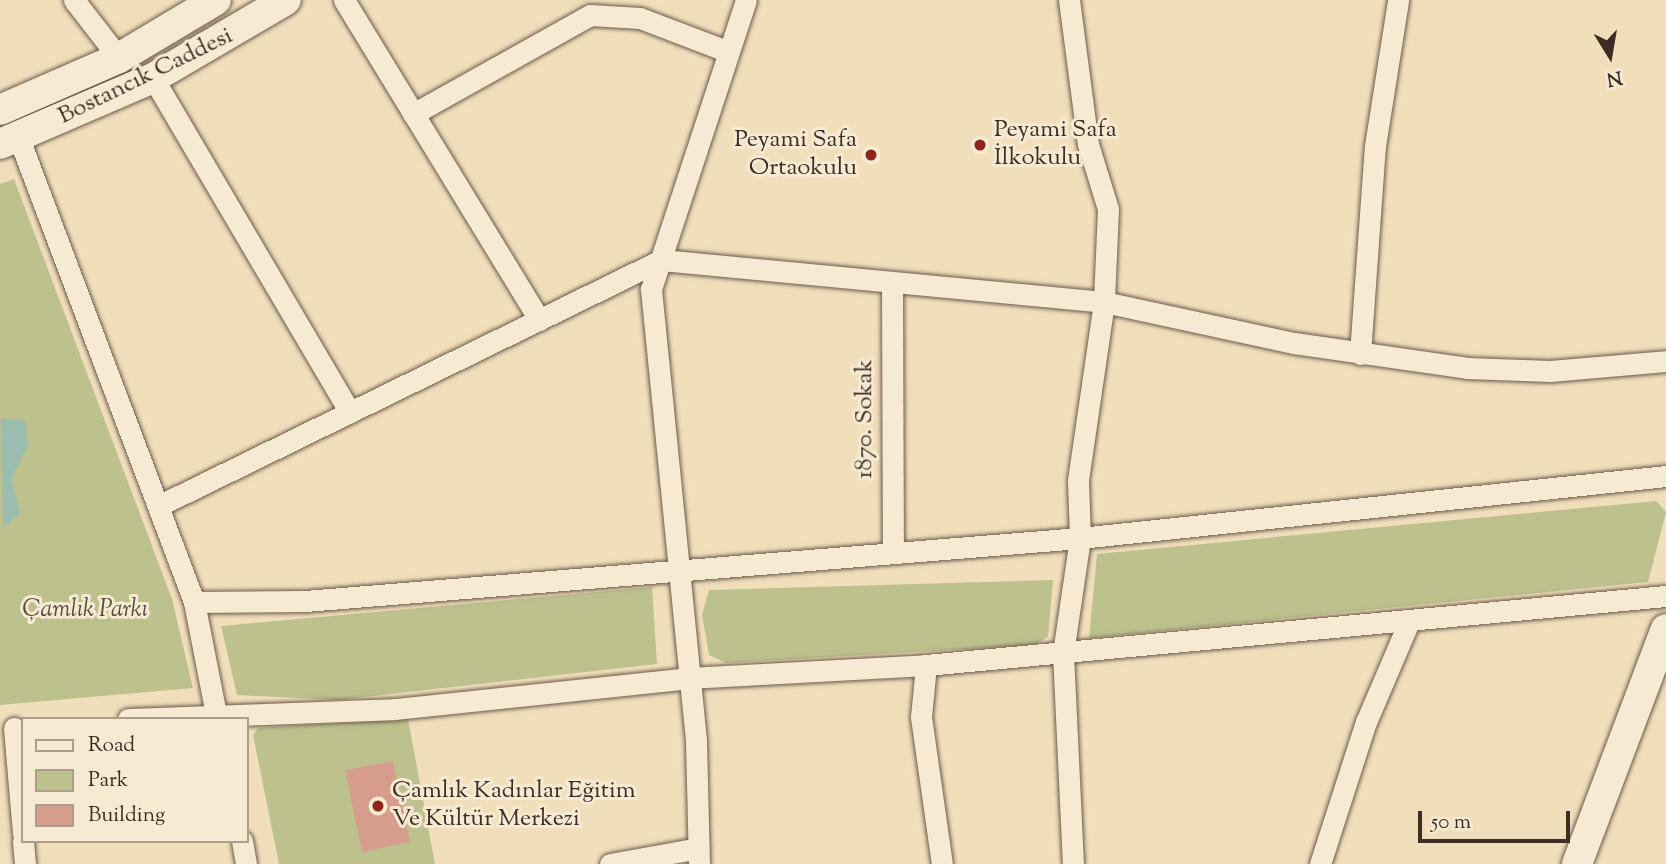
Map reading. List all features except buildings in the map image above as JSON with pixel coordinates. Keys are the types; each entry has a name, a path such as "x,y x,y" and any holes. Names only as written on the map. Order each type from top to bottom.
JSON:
{"main road":[{"name":"Bostancık Caddesi","path":"0,110 119,58 216,0"},
{"name":"Bostancık Caddesi","path":"9,140 153,78 286,0"},
{"path":"1577,864 1658,677 1666,629"}],"street":[{"path":"74,0 119,58"},
{"path":"344,0 539,320"},
{"path":"610,864 699,856 689,678 651,289 746,0"},
{"path":"1069,0 1087,144 1108,209 1104,302 1078,481 1080,538 1063,653 1073,864"},
{"path":"1360,354 1377,132 1398,0"},
{"path":"413,114 590,15 640,18 729,52"},
{"path":"153,78 350,412"},
{"path":"9,140 158,506 194,602 216,715"},
{"path":"158,506 661,260 1104,302 1360,354 1550,371 1666,361"},
{"name":"1870. Sokak","path":"892,284 893,554"},
{"path":"194,602 305,601 893,554 1080,538 1666,477"},
{"path":"172,717 395,709 689,678 926,666 1408,624 1666,596"},
{"path":"1320,864 1366,722 1408,624"},
{"path":"926,666 921,717 942,864"},
{"path":"12,728 21,815"},
{"path":"23,843 25,864"},
{"path":"242,843 246,864"}],"green space":[{"name":"Çamlık Parkı","path":"14,179 172,599 193,688 0,705 0,184"},
{"path":"1656,501 1666,512 1648,582 1089,638 1097,554"},
{"path":"1053,580 1048,637 1033,645 726,663 709,655 702,615 709,590"},
{"path":"652,587 657,664 338,700 237,695 221,626"},
{"path":"408,719 435,864 279,864 253,735 258,728"}],"shaded area":[{"path":"1,418 25,421 28,445 11,479 20,513 3,528"}],"place":[{"name":"Peyami Safa İlkokulu","path":"980,145"},
{"name":"Peyami Safa Ortaokulu","path":"871,155"},
{"name":"Çamlık Kadınlar Eğitim Ve Kültür Merkezi","path":"378,806"}]}
